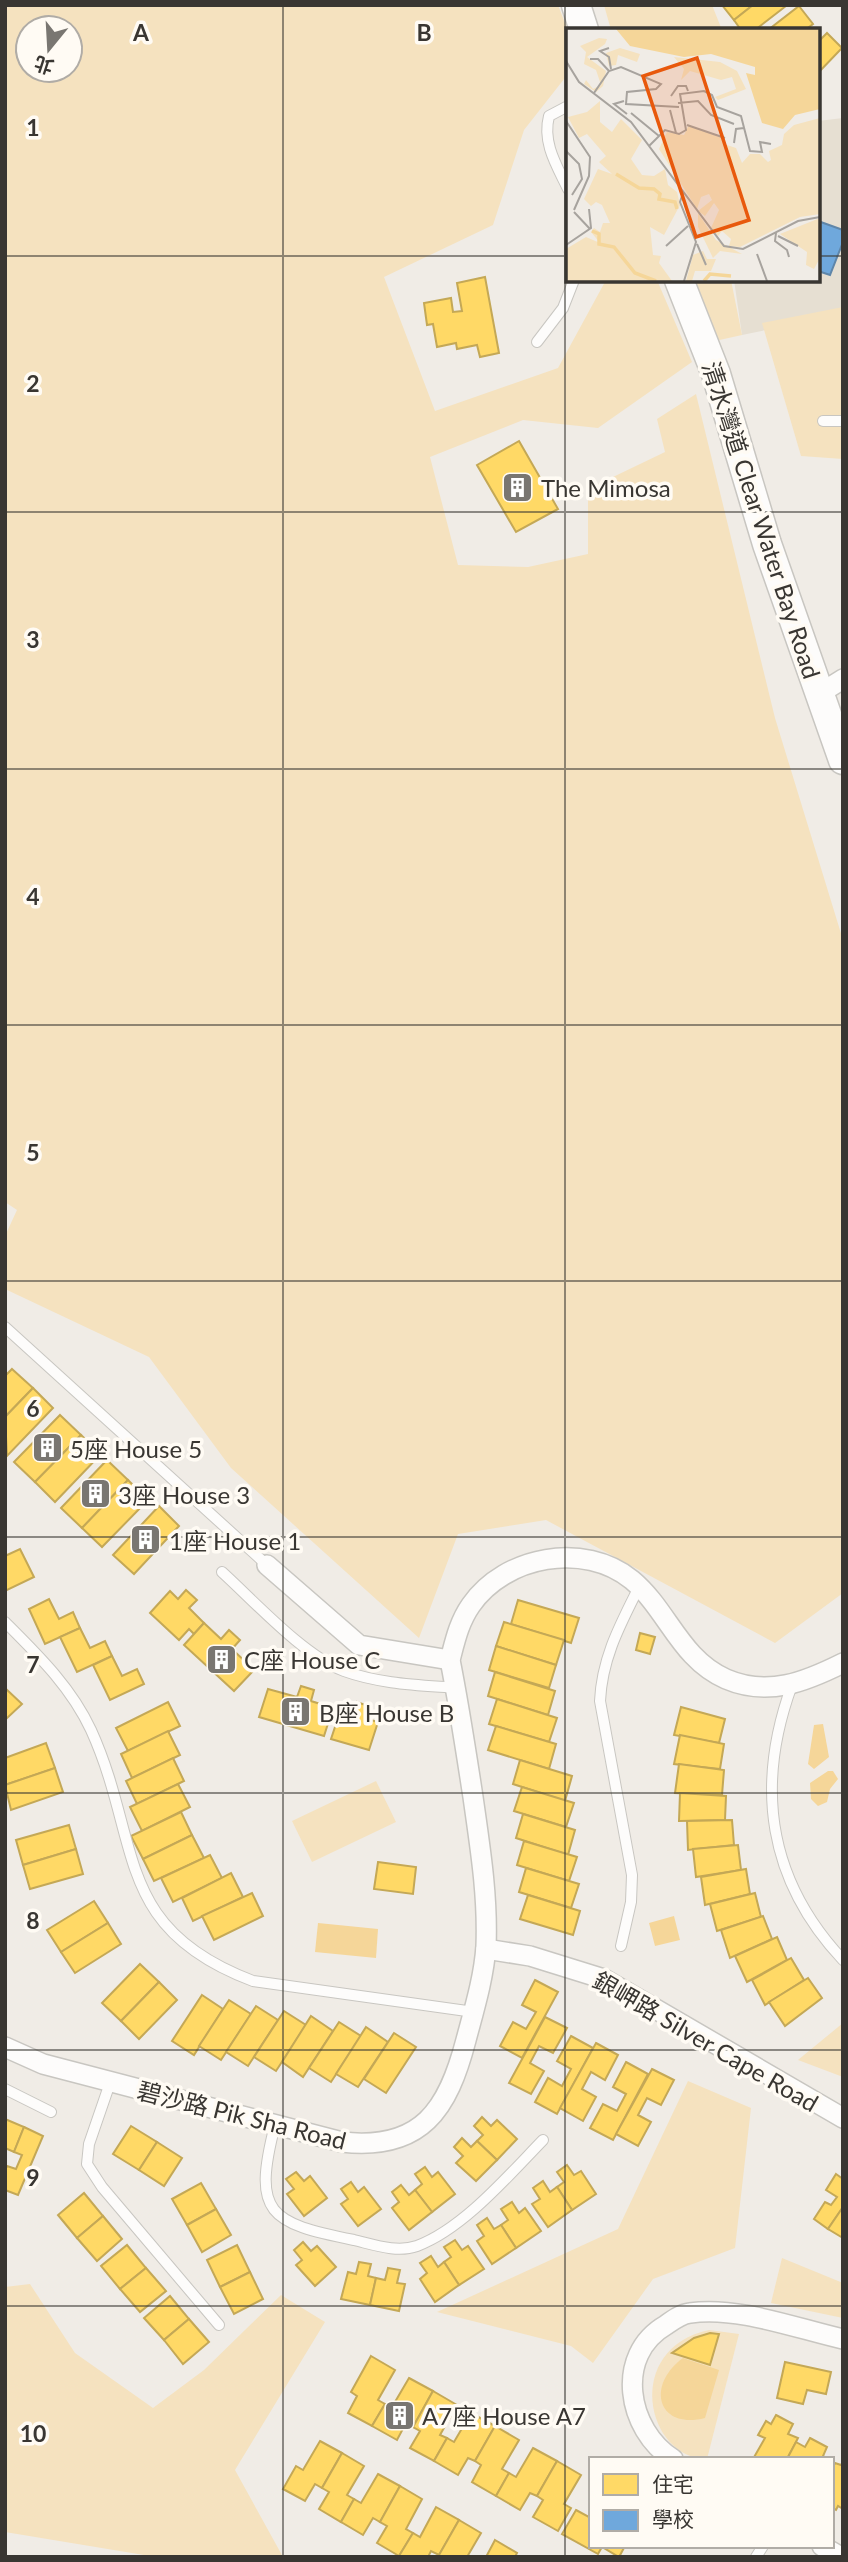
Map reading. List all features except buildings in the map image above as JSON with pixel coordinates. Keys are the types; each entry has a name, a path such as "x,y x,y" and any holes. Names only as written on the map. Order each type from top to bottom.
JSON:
{"main road":[{"path":"576,5 583,28"},
{"name":"清水灣道 Clear Water Bay Road","path":"680,282 716,374 767,544 843,760"}],"street":[{"path":"819,694 843,679"},
{"name":"碧沙路 Pik Sha Road","path":"5,2047 43,2064 275,2125 363,2144 404,2135 430,2117 450,2093 474,2012 486,1949 485,1883 450,1660 457,1631 471,1605 491,1583 516,1568 545,1559 574,1558 603,1564 651,1598 683,1646 702,1665 726,1679 753,1686 792,1685 807,1681 843,1663"},
{"path":"267,1565 359,1646 376,1651 450,1660"},
{"name":"銀岬路 Silver Cape Road","path":"486,1949 530,1956 604,1979 843,2119"},
{"path":"671,2457 642,2429 631,2396 636,2361 655,2331 686,2313 721,2310 843,2339"},
{"path":"825,2548 841,2557"}],"lane":[{"path":"566,107 549,116 546,127 547,141 566,184"},
{"path":"537,342 563,308 573,282"},
{"path":"823,421 843,421"},
{"path":"5,1326 267,1565"},
{"path":"222,1572 317,1657 341,1670 392,1683 456,1688"},
{"path":"621,1946 631,1902 632,1875 600,1701 601,1672 610,1645 639,1587"},
{"path":"5,1622 59,1678 81,1712 102,1757 135,1875 163,1921 182,1941 227,1971 253,1981 474,2012"},
{"path":"792,1685 779,1721 772,1759 771,1798 775,1836 786,1872 802,1908 824,1940 843,1960"},
{"path":"110,2083 89,2144 87,2164 102,2187 219,2325"},
{"path":"5,2089 51,2112"},
{"path":"275,2125 264,2167 265,2188 271,2206 286,2222 308,2231 403,2250 420,2245 479,2205 543,2140"}],"shaded area":[{"path":"5,5 558,5 567,28 566,77 524,130 493,225 384,277 435,411 558,368 605,282 658,282 692,362 598,428 523,420 430,457 458,565 528,567 588,554 588,489 665,452 657,419 696,394 775,718 843,940 843,1593 775,1643 546,1520 458,1534 419,1638 231,1468 149,1357 5,1289 5,1236 17,1210 5,1202"},
{"path":"604,5 712,5 721,28 610,28"},
{"path":"843,118 843,314 742,335 734,282 820,282 820,121"},
{"path":"688,282 731,282 742,335 706,343"},
{"path":"843,307 843,459 801,456 762,323"},
{"path":"823,1724 829,1757 814,1769 808,1764 814,1725"},
{"path":"828,1771 833,1771 838,1779 830,1789 827,1802 818,1806 811,1799 810,1783"},
{"path":"376,1781 396,1822 312,1862 292,1821"},
{"path":"674,1916 680,1940 655,1946 649,1923"},
{"path":"318,1923 378,1929 376,1958 315,1952"},
{"path":"843,2023 843,2077 798,2060"},
{"path":"688,2081 751,2108 735,2248 653,2279 593,2363 571,2346 437,2312 618,2229"},
{"path":"782,2258 843,2283 843,2318 771,2303"},
{"path":"30,2284 75,2353 153,2408 204,2370 281,2295 325,2322 235,2470 283,2557 156,2557 5,2532 5,2287"},
{"path":"709,2330 739,2334 708,2457 686,2454 669,2442 658,2423 652,2402 654,2379 663,2358 681,2341"},
{"path":"683,2358 719,2370 705,2418 676,2418 667,2412 662,2403 664,2381 671,2369"}],"place":[{"name":"The Mimosa","path":"518,487"},
{"name":"5座 House 5","path":"47,1448"},
{"name":"3座 House 3","path":"95,1494"},
{"name":"1座 House 1","path":"146,1540"},
{"name":"C座 House C","path":"221,1659"},
{"name":"B座 House B","path":"296,1712"},
{"name":"A7座 House A7","path":"399,2415"}]}
